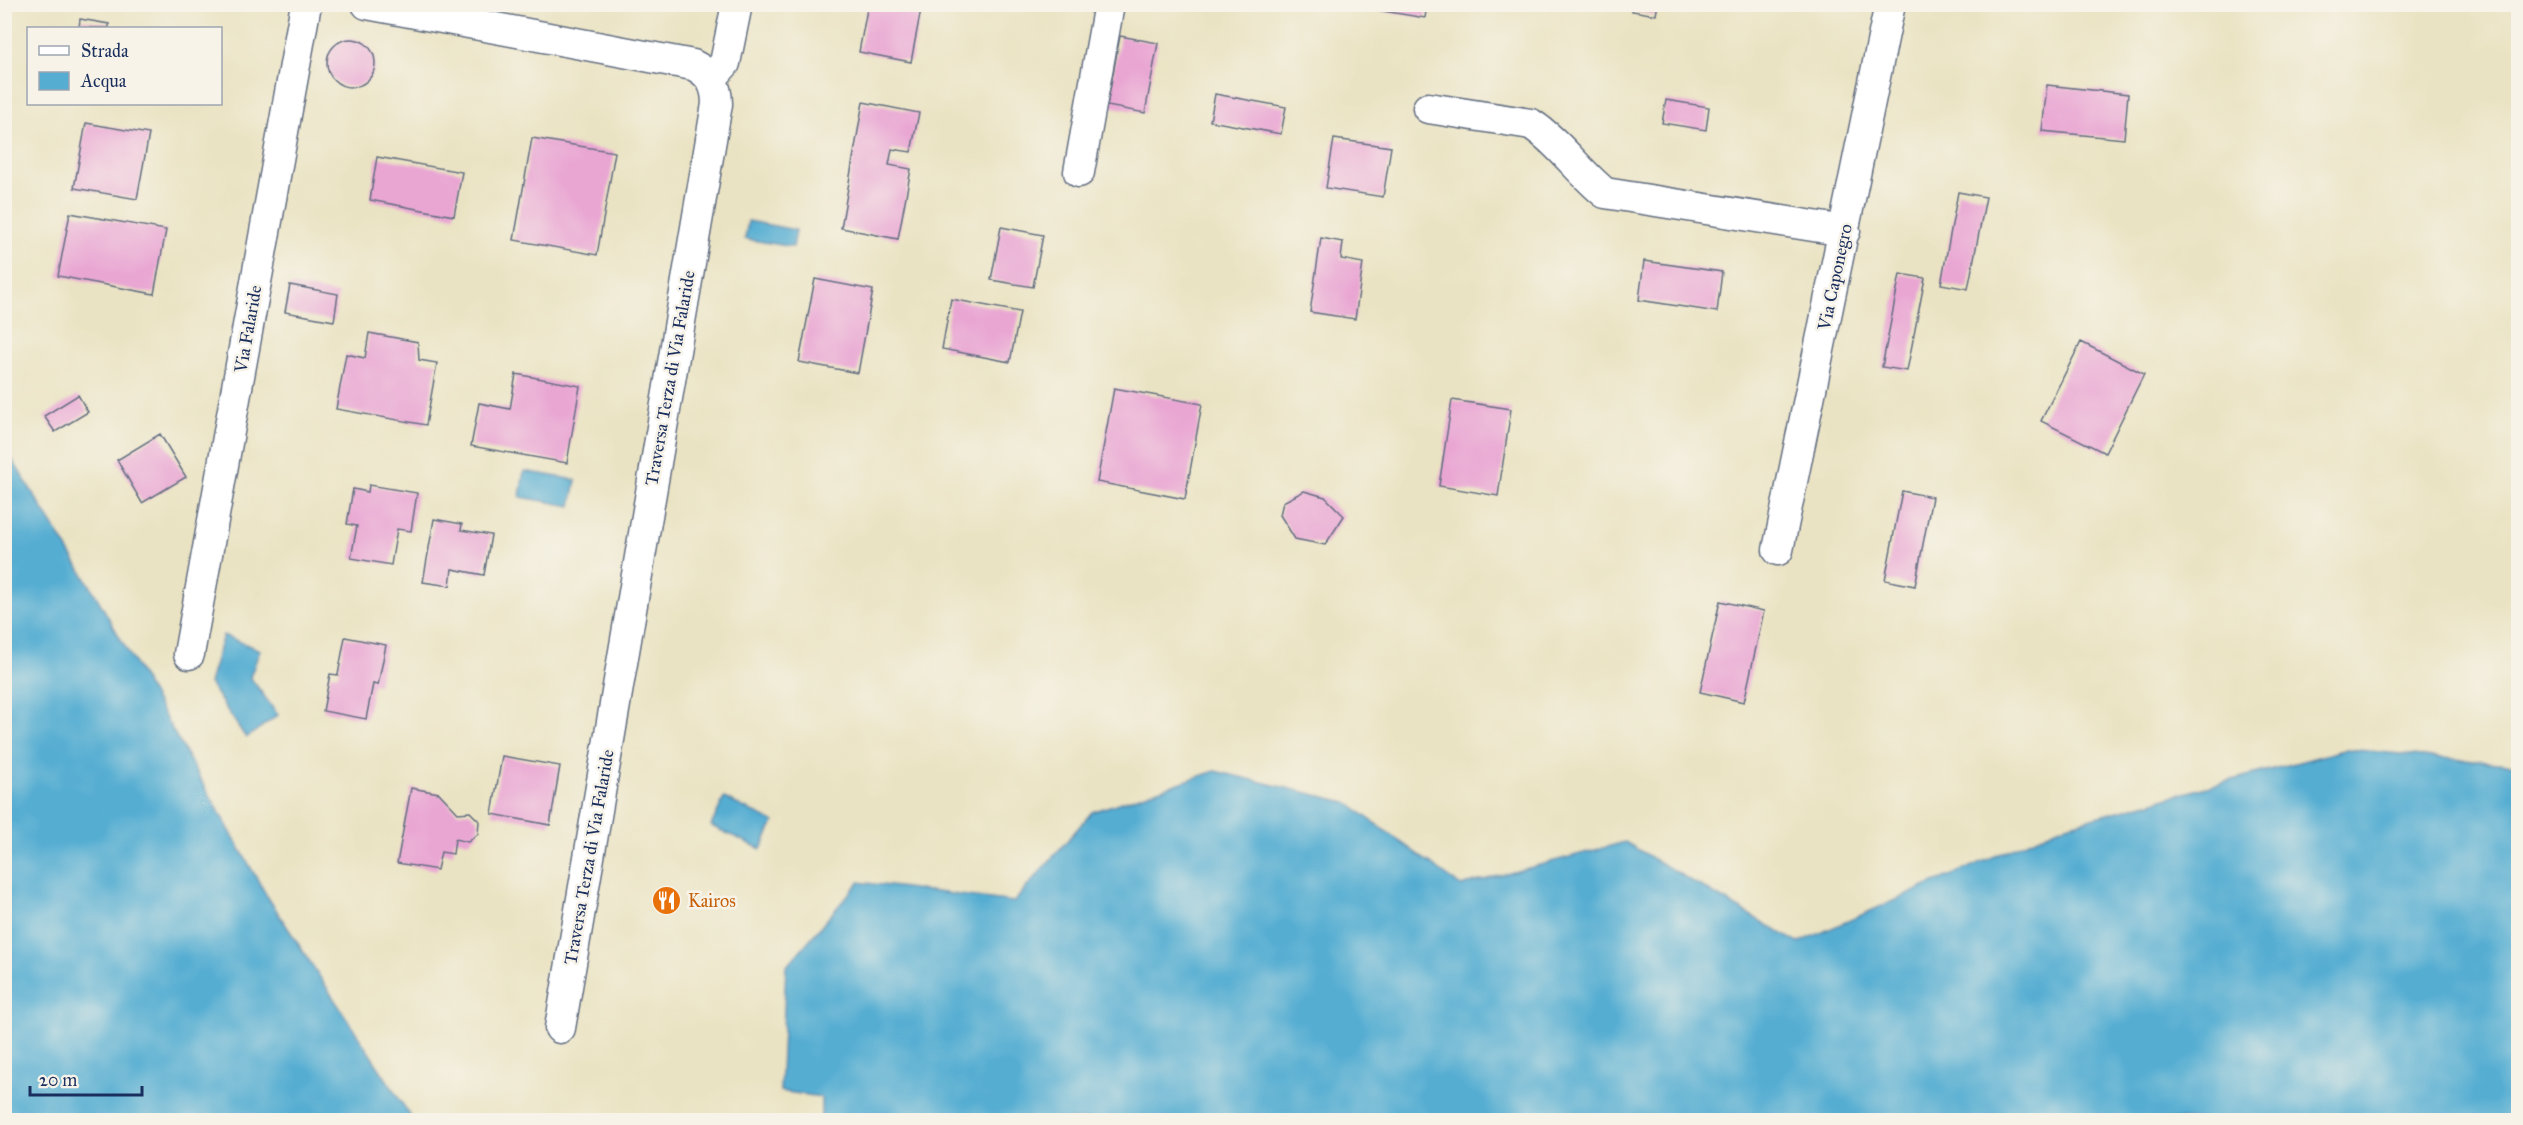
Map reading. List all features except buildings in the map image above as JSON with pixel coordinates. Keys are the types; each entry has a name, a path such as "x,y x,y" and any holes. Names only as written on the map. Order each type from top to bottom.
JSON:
{"street":[{"name":"Via Falaride","path":"189,654 306,4"},
{"path":"367,4 693,65 704,70 711,79 725,63 737,4"},
{"path":"1079,172 1109,4"},
{"name":"Via Caponegro","path":"1778,550 1890,4"},
{"name":"Traversa Terza di Via Falaride","path":"560,1028 717,104 717,89 711,79"},
{"path":"1428,108 1531,124 1545,133 1587,178 1605,193 1845,231"}],"water":[{"path":"748,221 796,230 793,247 745,239"},
{"path":"5,448 91,587 267,896 413,1120 5,1120"},
{"path":"524,471 576,480 571,506 520,497"},
{"path":"223,635 260,650 250,677 278,715 246,738 209,683"},
{"path":"2347,749 2518,765 2518,1120 821,1120 821,1097 780,1091 786,967 859,882 1014,902 1092,812 1215,771 1346,802 1461,886 1625,842 1798,943 2063,826"},
{"path":"724,798 774,822 761,849 711,826"}],"place":[{"name":"Kairos","path":"667,901"}]}
